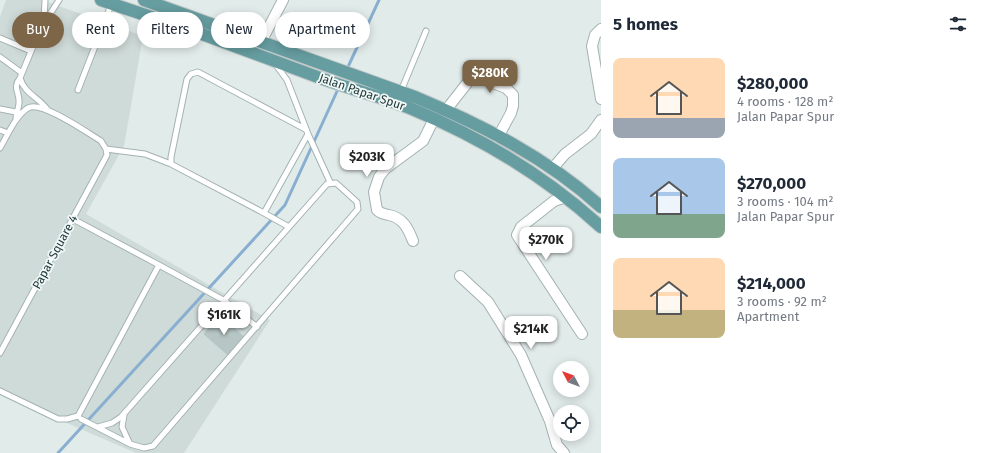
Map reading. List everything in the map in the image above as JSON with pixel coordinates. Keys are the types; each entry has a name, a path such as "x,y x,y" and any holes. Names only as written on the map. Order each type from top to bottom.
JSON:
{"main road":[{"path":"144,0 211,24"},
{"name":"Jalan Papar Spur","path":"106,2 201,34 273,61 411,109 434,119 503,153 530,170 566,196 601,227"},
{"path":"267,44 446,110 498,136 552,169 601,207"}],"street":[{"path":"267,31 283,0"},
{"path":"601,29 595,35 592,46 601,99"},
{"path":"446,110 468,82 473,78 480,78 506,88 513,95 513,106 498,136"},
{"path":"412,241 405,223 395,217 384,215 377,210 374,192 379,177 385,169 423,141 434,119"},
{"path":"552,169 565,154 591,134 601,120"},
{"path":"566,196 554,200 521,227 517,235 582,334"},
{"path":"460,276 488,302 521,355 550,421 558,445 564,453"}],"lane":[{"path":"44,12 45,0"},
{"path":"51,12 59,0"},
{"path":"78,90 106,2"},
{"path":"400,92 426,31"},
{"path":"0,38 31,51"},
{"path":"16,119 16,112 20,102 16,87 32,48"},
{"path":"0,57 21,76 23,88 42,102 47,109"},
{"path":"273,61 284,73 305,129 330,182"},
{"path":"171,164 171,157 187,79 191,74 198,72 305,129"},
{"path":"0,148 16,119 32,106 47,109 101,142 106,149 145,154 171,164 289,227"},
{"path":"0,109 16,112"},
{"path":"0,130 8,134"},
{"path":"264,213 308,134"},
{"name":"Papar Square 4","path":"0,353 104,161 106,149"},
{"path":"0,391 58,418 81,419 130,444 144,448 153,446 358,209 357,202 336,183 330,182 326,184 225,301 124,414 112,423 96,426"},
{"path":"73,219 225,301 257,327"},
{"path":"81,419 159,265"},
{"path":"124,414 122,427 130,444"}],"shaded area":[{"path":"6,0 42,0 76,12 72,12 72,48 129,48 129,31 137,34 137,48 141,48 124,146 86,214 270,320 184,453 136,453 0,394 0,17"}],"building":[{"path":"220,316 244,337 228,355 204,334"}],"waterway":[{"path":"347,69 379,0"},
{"path":"58,453 285,205 339,87"}]}
